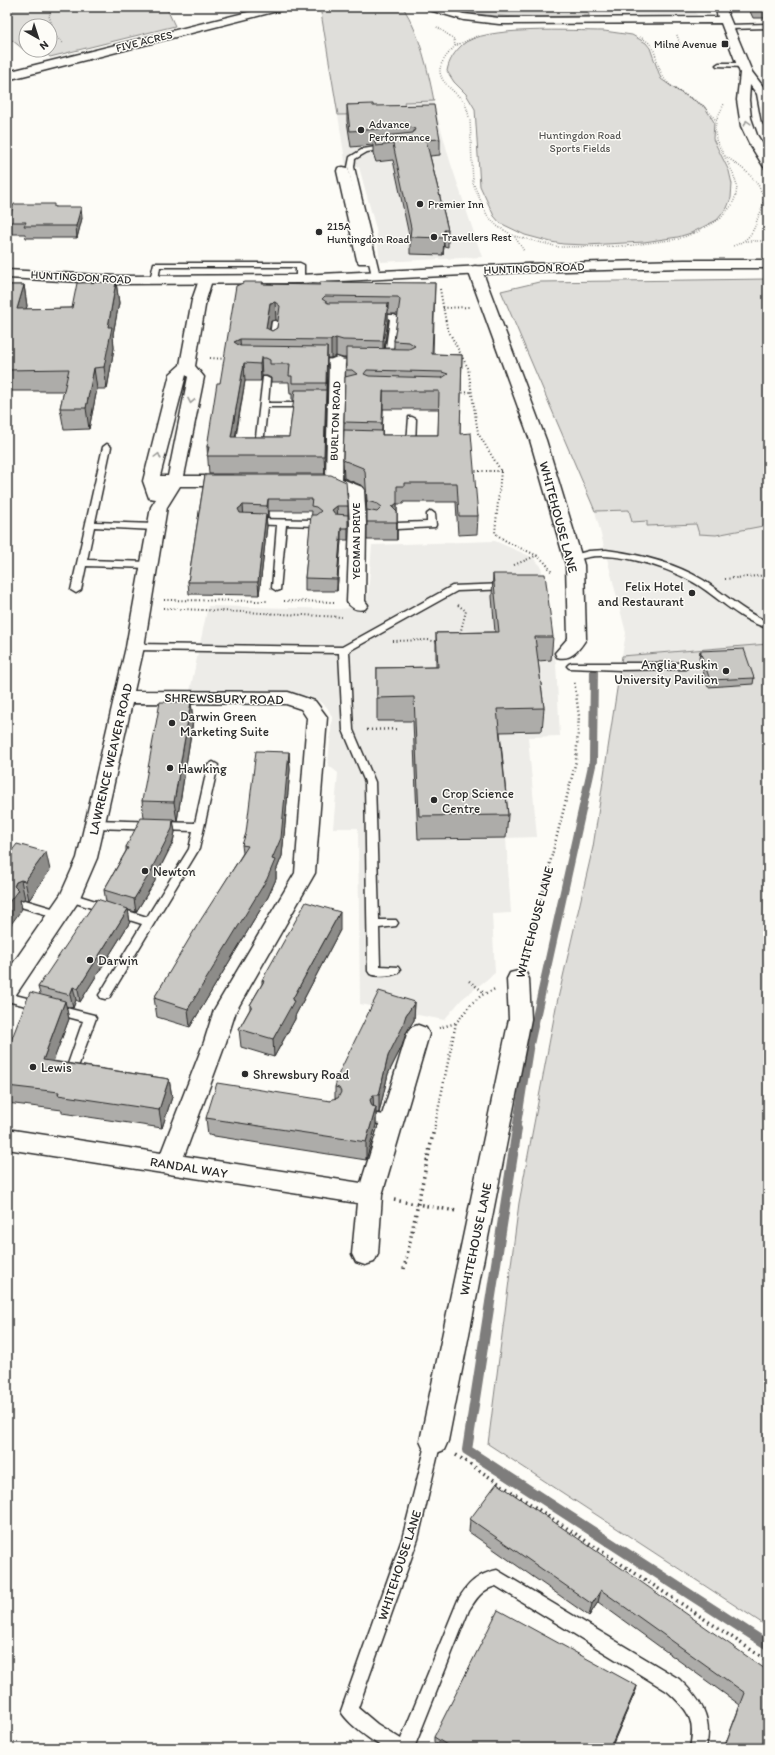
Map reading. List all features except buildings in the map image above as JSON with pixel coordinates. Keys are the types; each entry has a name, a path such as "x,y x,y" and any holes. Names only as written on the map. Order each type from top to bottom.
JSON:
{"main road":[{"name":"HUNTINGDON ROAD","path":"7,274 117,280 300,279 475,270 684,264 768,264"}],"street":[{"name":"FIVE ACRES","path":"7,76 261,9 280,7"},
{"path":"430,7 453,16 477,20 727,24"},
{"path":"720,7 745,69 763,94 768,121"},
{"path":"745,69 743,84 743,110 749,131 755,143 767,158"},
{"path":"343,171 364,260"},
{"name":"WHITEHOUSE LANE","path":"475,270 487,306 538,440 575,565 577,639 568,659"},
{"path":"205,280 199,300 188,362 178,374 151,481 251,481"},
{"name":"LAWRENCE WEAVER ROAD","path":"7,990 70,897 87,858 135,647 159,507 175,481 196,377 188,362"},
{"name":"BURLTON ROAD","path":"334,481 338,445 339,396 337,362"},
{"name":"LAWRENCE WEAVER ROAD","path":"151,481 159,507"},
{"name":"YEOMAN DRIVE","path":"304,481 334,481 356,490 358,523 357,603"},
{"name":"SHREWSBURY ROAD","path":"124,697 288,698 308,705 317,717 305,873 225,1010 215,1042 168,1164"},
{"name":"WHITEHOUSE LANE","path":"434,1441 520,1019 518,979"},
{"path":"365,1254 370,1195 385,1120 418,1034"},
{"name":"RANDAL WAY","path":"7,1139 370,1195"}],"lane":[{"path":"727,24 768,26"},
{"path":"719,65 745,69"},
{"path":"376,276 351,167 352,158 365,150 397,146"},
{"path":"154,280 157,265 300,265 300,279"},
{"path":"364,317 394,317 388,362"},
{"path":"272,345 275,323"},
{"name":"BURLTON ROAD","path":"304,360 366,362"},
{"path":"259,445 266,379"},
{"path":"263,405 339,396"},
{"path":"396,445 411,446 412,419"},
{"path":"76,590 107,447"},
{"path":"397,526 432,525 431,514"},
{"path":"244,522 316,523"},
{"path":"277,588 282,522"},
{"path":"90,524 155,527"},
{"path":"573,558 588,554 605,553 636,558 699,582 740,610 768,625"},
{"path":"82,563 149,565"},
{"path":"135,647 344,650 455,588 508,587"},
{"path":"344,650 348,730 370,782 374,971 394,970"},
{"path":"568,659 621,667 684,666"},
{"path":"105,995 194,849 213,765"},
{"path":"94,824 200,827"},
{"path":"70,897 149,922"},
{"path":"25,904 58,914"},
{"path":"373,924 392,923"},
{"path":"7,997 90,1018 74,1064"},
{"name":"WHITEHOUSE LANE","path":"401,1748 371,1730 349,1711 410,1539 434,1441"},
{"path":"406,1748 463,1605 472,1591 485,1580 498,1578 673,1685 690,1700 698,1714 702,1727 698,1748"}],"path":[{"path":"50,18 49,16 52,7"},
{"path":"434,26 454,39 455,46"},
{"path":"484,34 455,46 441,65 443,81 464,102 470,120 473,183 487,215 497,226 514,236 572,248 651,244 678,239 708,227 720,219 732,205 736,195 737,186 733,173 716,140 716,121 706,106 667,82 661,74 650,44 638,37"},
{"path":"58,40 63,43"},
{"path":"725,156 744,168 756,183 768,211"},
{"path":"745,241 754,233 763,202"},
{"path":"728,247 745,241 768,241"},
{"path":"441,292 447,328 468,368 478,433 501,471 495,533 510,543 538,555 548,564 553,575"},
{"path":"443,308 487,306"},
{"path":"188,362 234,360"},
{"path":"462,368 468,368"},
{"path":"456,392 471,392"},
{"path":"466,471 501,471"},
{"path":"514,565 538,555"},
{"path":"699,582 768,575"},
{"path":"444,594 466,611 466,618 460,628 460,640"},
{"path":"142,604 269,601"},
{"path":"277,601 357,603"},
{"path":"142,604 348,617 383,640 401,642 428,640 441,643"},
{"name":"WHITEHOUSE LANE","path":"518,979 525,963 576,761 579,716 568,659"},
{"path":"404,1269 419,1205 456,1023 466,1007 485,992 518,979"},
{"path":"469,981 485,992"},
{"path":"419,1205 480,1215"},
{"path":"434,1441 768,1661"}],"shaded area":[{"path":"455,7 694,7 697,15 479,15 459,11"},
{"path":"433,101 450,161 482,257 380,262 376,229 359,167 346,167 338,115 405,114 403,102"},
{"name":"Felix Hotel and Restaurant","path":"768,472 768,644 622,656 626,633 595,511 629,510 647,521 647,526"},
{"name":"Crop Science Centre","path":"495,541 532,557 541,566 556,664 560,736 528,737 537,837 506,838 511,913 492,914 495,973 462,999 444,1020 360,1004 358,828 333,828 338,773 328,765 332,717 327,707 316,699 305,695 290,693 190,691 208,606 339,609 367,606 372,545"}],"green space":[{"path":"7,7 166,7 175,26 58,55 58,18 18,18 18,45 7,36"},
{"path":"320,7 403,7 419,40 434,101 404,102 406,114 338,115"},
{"path":"455,7 596,8 588,9 589,16 519,17 479,14 464,11"},
{"name":"Huntingdon Road Sports Fields","path":"530,30 604,31 632,35 646,43 650,48 661,79 704,106 714,122 713,139 729,171 732,184 731,198 727,208 717,220 691,233 678,237 644,242 586,245 563,244 525,235 500,223 494,216 480,186 475,109 466,94 454,82 447,71 452,57 462,45 473,39 489,34"},
{"path":"768,279 768,525 716,535 699,534 696,524 647,526 647,521 632,522 629,510 595,511 501,291 539,282"},
{"path":"768,644 768,1627 488,1444 519,1203 556,1007 593,847 622,656"}],"waterway":[{"path":"516,1130 529,1049 593,761 594,668"},
{"path":"517,1129 467,1450 768,1645"}],"place":[{"name":"Milne Avenue","path":"725,44"},
{"name":"Advance Performance","path":"361,130"},
{"name":"Premier Inn","path":"420,204"},
{"name":"215A Huntingdon Road","path":"319,232"},
{"name":"Travellers Rest","path":"434,237"},
{"name":"Felix Hotel and Restaurant","path":"692,593"},
{"name":"Anglia Ruskin University Pavilion","path":"726,671"},
{"name":"Darwin Green Marketing Suite","path":"172,723"},
{"name":"Hawking","path":"170,768"},
{"name":"Crop Science Centre","path":"434,800"},
{"name":"Newton","path":"145,871"},
{"name":"Darwin","path":"90,960"},
{"name":"Lewis","path":"33,1067"},
{"name":"Shrewsbury Road","path":"245,1074"}]}
